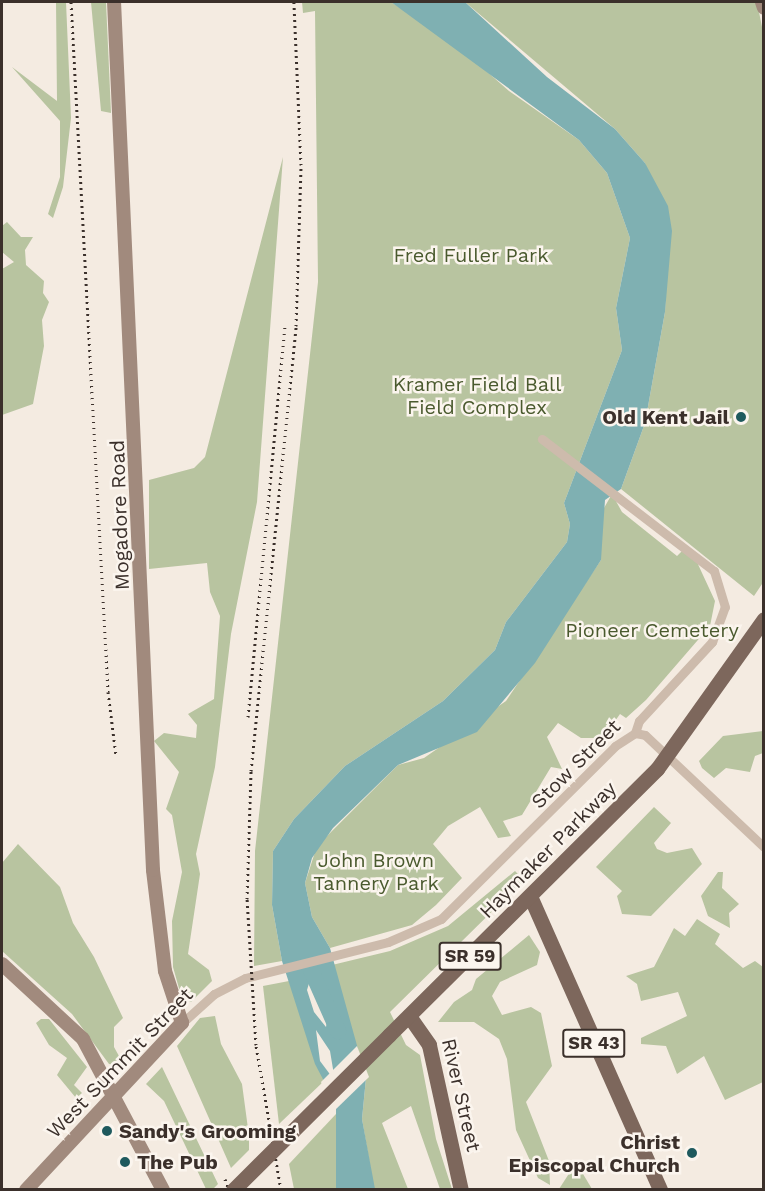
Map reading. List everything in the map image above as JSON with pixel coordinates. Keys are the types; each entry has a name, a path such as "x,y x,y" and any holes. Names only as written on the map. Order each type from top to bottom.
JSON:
{"main road":[{"name":"Haymaker Parkway","path":"233,1190 668,756 763,622"},
{"name":"SR 43","path":"530,896 660,1190"},
{"name":"River Street","path":"409,1016 429,1045 461,1190"}],"street":[{"name":"Mogadore Road","path":"114,2 153,870 165,971 182,1023"},
{"path":"762,2 764,8"},
{"name":"Stow Street","path":"355,951 441,920 615,746 635,733 641,718 712,642 725,607 722,587 706,562 542,439"},
{"path":"635,733 668,756 764,847"},
{"name":"West Summit Street","path":"26,1190 182,1023 230,984 280,968 355,951"},
{"path":"2,964 83,1039 163,1190"}],"green space":[{"path":"56,2 66,2 71,118 63,187 53,218 48,214 60,177 60,121 12,67 57,101"},
{"path":"91,2 106,2 111,113 101,111"},
{"name":"Fred Fuller Park","path":"302,2 391,2 459,47 509,91 579,140 607,173 630,238 616,308 622,350 564,503 570,524 567,542 506,622 495,650 443,701 345,766 294,819 273,851 272,905 282,961 254,966 255,851 318,282 315,11 303,13"},
{"path":"465,2 757,2 764,37 764,581 754,596 621,489 645,423 665,312 667,266 645,163 615,129"},
{"path":"283,157 257,502 231,634 215,767 196,854 200,874 188,954 209,970 212,981 191,1002 182,999 173,967 172,921 182,872 172,815 166,809 179,772 154,741 164,733 196,738 197,725 188,714 214,699 220,616 210,592 207,563 149,569 149,480 194,468 205,457"},
{"path":"7,222 21,237 33,237 25,250 26,265 44,281 43,293 49,302 42,320 44,346 33,404 2,415 2,269 14,262 2,252 2,226"},
{"path":"612,494 622,512 677,556 682,551 696,560 715,601 710,626 646,700 626,718 620,714 603,738 581,738 558,723 547,737 562,769 551,767 522,815 503,821 511,836 498,838 480,807 448,826 433,844 462,878 436,905 412,925 330,948 312,917 305,883 317,846 398,765 424,758 506,701 601,560 600,515"},
{"path":"763,731 763,753 755,756 750,772 726,768 714,778 702,768 699,761 723,736"},
{"path":"654,807 671,823 654,843 657,849 667,853 692,848 702,864 651,916 622,914 617,896 622,891 596,867"},
{"path":"18,844 60,887 73,923 94,957 123,1018 114,1027 114,1047 125,1067 109,1064 72,1014 2,951 2,863"},
{"path":"515,871 524,880 390,1012 406,1045 420,1055 436,1139 452,1189 440,1189 411,1106 382,1123 408,1189 374,1189 362,1119 366,1078 332,965 390,951 448,926"},
{"path":"718,872 723,872 722,888 739,904 729,913 730,928 708,916 701,896"},
{"path":"697,919 720,934 715,944 743,968 755,961 763,967 763,1082 725,1100 704,1056 677,1074 666,1046 641,1044 641,1038 687,1016 678,992 641,1001 637,984 626,976 654,967 674,928 685,936"},
{"path":"529,935 540,952 537,965 500,982 492,996 502,1015 531,1007 541,1013 552,1066 526,1102 549,1161 550,1185 538,1178 516,1130 507,1059 499,1039 474,1022 438,1022 454,1002 472,990 476,979"},
{"path":"289,981 324,1081 279,1124 263,986"},
{"path":"215,1016 221,1044 242,1084 249,1136 249,1150 231,1168 177,1046 200,1018"},
{"path":"41,1019 49,1019 87,1067 74,1085 82,1093 76,1098 57,1075 67,1058 49,1045 36,1023"},
{"path":"162,1067 218,1184 213,1189 206,1189 164,1101 146,1084"},
{"path":"336,1114 336,1189 294,1189 289,1164"},
{"path":"572,1169 580,1169 592,1189 559,1189"}],"water":[{"path":"391,2 465,2 547,77 615,129 645,163 668,206 672,231 665,312 645,423 621,489 605,500 601,560 535,663 477,732 398,765 333,828 312,858 305,883 312,917 330,948 366,1078 362,1119 375,1189 336,1189 336,1104 315,1064 282,961 272,905 273,851 294,819 345,766 443,701 495,650 506,622 567,542 570,524 564,503 622,350 616,308 630,238 607,173 579,140","holes":["310,980 329,1010 326,1027 314,1012 307,990","316,1030 330,1051 335,1081 320,1061"]}],"pier":[{"path":"357,1046 369,1077 333,1112 321,1082"}],"waterway":[{"path":"311,970 338,1031"}],"railway":[{"path":"71,2 108,692 116,755"},
{"path":"281,1190 256,1045 247,899 251,771 296,326 301,165 294,2"},
{"path":"248,717 285,326"},
{"path":"225,1179 229,1190"}],"place":[{"name":"Old Kent Jail","path":"741,417"},
{"name":"Sandy's Grooming","path":"107,1131"},
{"name":"Christ Episcopal Church","path":"692,1153"},
{"name":"The Pub","path":"125,1162"}],"park label":[{"name":"Kramer Field Ball Field Complex","path":"477,396"},
{"name":"Pioneer Cemetery","path":"652,630"},
{"name":"John Brown Tannery Park","path":"376,872"}]}
